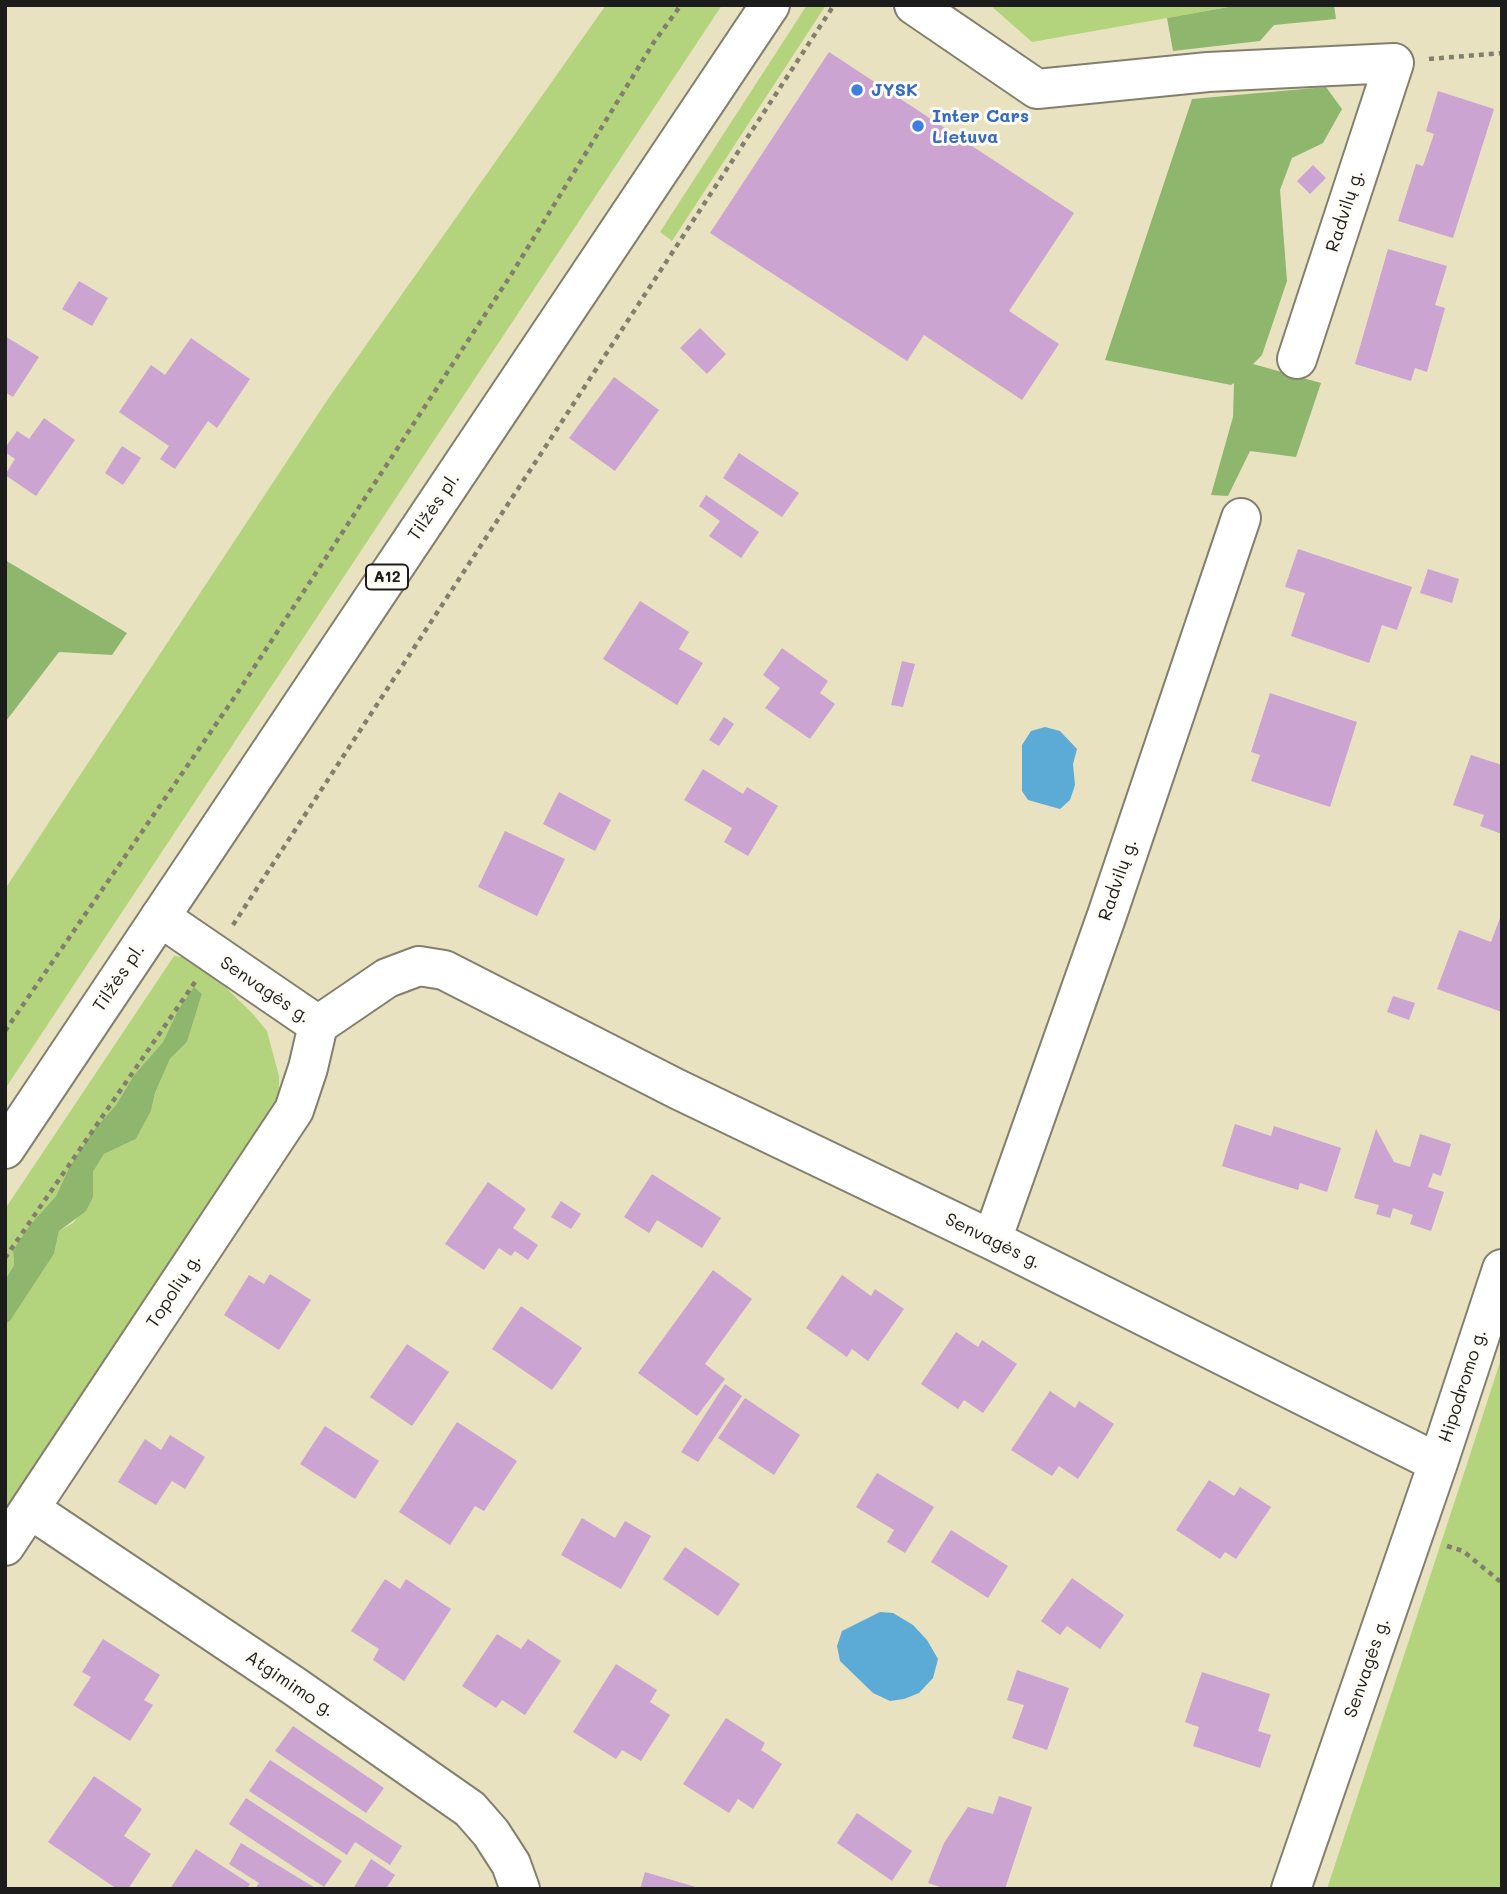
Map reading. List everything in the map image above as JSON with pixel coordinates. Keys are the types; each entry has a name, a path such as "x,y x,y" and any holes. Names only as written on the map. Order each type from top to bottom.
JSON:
{"main road":[{"name":"Tilžės pl.","path":"5,1149 770,5"},
{"path":"914,5 1037,89 1208,72 1394,63"},
{"name":"Radvilų g.","path":"1297,359 1394,63"},
{"name":"Radvilų g.","path":"992,1240 1107,915 1241,518"},
{"name":"Senvagės g.","path":"160,917 318,1025 387,978 419,966 444,970 677,1089 992,1240 1438,1463 1291,1889"},
{"name":"Topolių g.","path":"5,1546 294,1110 318,1025"},
{"name":"Hipodromo g.","path":"1438,1463 1502,1269"},
{"name":"Atgimimo g.","path":"30,1508 294,1686 470,1809 491,1833 512,1864 520,1889"}],"path":[{"path":"5,1031 249,676 511,275 654,42 681,5"},
{"path":"5,1258 214,955 834,5"},
{"path":"1394,63 1502,53"},
{"path":"1412,1536 1463,1551 1502,1583"}],"green space":[{"path":"606,5 722,5 5,1089 5,889 328,399"},
{"path":"807,5 826,5 672,241 660,232"},
{"path":"990,5 1240,5 1032,42"},
{"path":"1240,5 1334,5 1336,19 1274,25 1260,41 1173,51 1167,18"},
{"path":"1326,87 1342,109 1323,143 1292,158 1280,190 1287,281 1262,355 1253,364 1321,383 1296,457 1250,451 1228,496 1211,495 1233,417 1234,383 1231,385 1105,360 1192,99"},
{"path":"5,560 127,633 112,655 59,652 6,721"},
{"path":"174,956 187,958 213,975 267,1031 279,1076 279,1098 5,1519 5,1324 10,1321 54,1254 59,1231 73,1223 93,1197 93,1172 104,1154 136,1139 151,1111 155,1093 170,1059 187,1042 202,994 195,988 177,1012 163,1042 134,1075 116,1105 92,1132 69,1168 56,1196 30,1225 13,1250 14,1265 5,1280 5,1209"},
{"path":"194,987 202,994 187,1042 170,1059 155,1093 151,1111 136,1139 104,1154 93,1172 93,1197 86,1211 59,1231 54,1254 10,1321 5,1324 5,1280 14,1265 13,1250 30,1225 56,1196 69,1168 92,1132 116,1105 134,1075 163,1042 177,1012"},
{"path":"1502,1356 1502,1889 1327,1889 1467,1464"}],"water":[{"path":"1045,727 1060,731 1077,749 1073,764 1075,785 1070,800 1060,809 1028,800 1022,791 1022,745 1031,731"},
{"path":"880,1612 893,1613 913,1625 927,1640 938,1659 933,1678 919,1693 904,1699 890,1701 873,1693 840,1661 837,1646 842,1631"}],"building":[{"path":"829,52 1074,213 1009,311 1059,344 1022,400 924,335 907,361 710,233"},
{"path":"1438,91 1494,109 1453,238 1398,221 1416,164 1423,166 1434,134 1426,131"},
{"path":"1313,165 1326,178 1310,194 1297,181"},
{"path":"1388,249 1447,266 1435,305 1445,308 1427,372 1415,368 1411,381 1355,364"},
{"path":"79,281 108,298 92,326 62,309"},
{"path":"700,328 726,354 707,374 680,348"},
{"path":"5,336 39,357 13,397 5,392"},
{"path":"191,338 250,379 217,428 208,421 175,469 160,459 169,446 119,412 151,365 165,375"},
{"path":"614,377 659,410 615,471 569,438"},
{"path":"44,418 75,440 36,496 5,475 15,459 5,452 5,448 17,431 29,439"},
{"path":"122,446 141,458 123,485 105,473"},
{"path":"739,453 799,493 782,517 723,478"},
{"path":"706,495 759,532 741,558 709,536 720,521 699,506"},
{"path":"1298,549 1412,587 1397,630 1382,625 1369,663 1291,636 1305,593 1285,587"},
{"path":"1428,569 1459,579 1452,603 1420,593"},
{"path":"640,601 689,632 679,649 703,663 677,705 603,659"},
{"path":"782,648 828,681 820,693 835,704 810,739 765,708 780,688 763,675"},
{"path":"902,661 915,664 903,707 891,705"},
{"path":"1270,693 1357,722 1330,807 1251,781 1260,755 1251,752"},
{"path":"724,717 734,724 719,746 709,740"},
{"path":"1471,755 1502,765 1502,834 1480,826 1484,815 1453,805"},
{"path":"703,769 743,794 747,787 778,806 748,856 724,842 732,828 684,800"},
{"path":"559,792 611,820 595,851 543,824"},
{"path":"505,831 565,859 537,916 478,887"},
{"path":"1500,918 1502,1012 1437,989 1459,930 1491,942"},
{"path":"1393,996 1415,1003 1409,1020 1387,1012"},
{"path":"1235,1124 1271,1136 1274,1126 1341,1148 1327,1192 1300,1183 1298,1190 1222,1166"},
{"path":"1376,1129 1394,1162 1410,1167 1420,1134 1451,1144 1441,1176 1433,1173 1428,1187 1444,1192 1431,1231 1410,1224 1413,1215 1393,1208 1390,1218 1376,1214 1379,1205 1354,1198"},
{"path":"652,1174 721,1218 702,1248 657,1220 649,1233 624,1217"},
{"path":"488,1182 526,1209 513,1228 538,1245 528,1260 515,1251 511,1256 499,1248 484,1270 445,1244"},
{"path":"561,1201 581,1214 571,1229 551,1217"},
{"path":"713,1270 752,1299 705,1364 725,1379 697,1416 638,1373"},
{"path":"270,1274 311,1300 279,1350 224,1315 249,1275 264,1284"},
{"path":"842,1275 871,1296 875,1289 904,1309 868,1361 852,1349 847,1357 806,1328"},
{"path":"521,1306 582,1348 552,1390 492,1349"},
{"path":"956,1332 978,1347 982,1340 1017,1364 983,1413 964,1400 958,1409 921,1384"},
{"path":"407,1344 449,1372 412,1426 370,1397"},
{"path":"725,1384 742,1396 698,1462 681,1452"},
{"path":"1050,1391 1075,1408 1079,1401 1114,1424 1078,1479 1059,1466 1052,1476 1011,1450"},
{"path":"745,1398 800,1435 774,1475 718,1438"},
{"path":"457,1422 517,1461 484,1511 475,1506 450,1545 399,1512"},
{"path":"325,1426 379,1461 355,1499 300,1464"},
{"path":"170,1435 205,1457 185,1489 172,1481 156,1505 118,1482 145,1439 161,1450"},
{"path":"877,1473 934,1507 905,1553 887,1542 894,1530 856,1507"},
{"path":"1209,1480 1234,1496 1240,1487 1271,1507 1236,1559 1225,1552 1220,1559 1176,1530"},
{"path":"582,1518 615,1538 625,1521 651,1536 621,1589 561,1555"},
{"path":"951,1530 1008,1566 988,1598 931,1562"},
{"path":"685,1547 740,1584 718,1616 663,1579"},
{"path":"1072,1578 1124,1615 1100,1649 1067,1626 1060,1635 1041,1621"},
{"path":"385,1579 400,1589 406,1579 451,1609 404,1681 373,1660 379,1649 351,1631"},
{"path":"497,1634 521,1649 528,1639 561,1661 525,1715 502,1700 496,1708 462,1686"},
{"path":"103,1639 160,1675 144,1700 153,1705 130,1741 73,1705 91,1677 82,1672"},
{"path":"616,1664 657,1690 650,1702 670,1715 641,1761 622,1750 616,1759 573,1732"},
{"path":"1017,1670 1069,1688 1047,1750 1012,1738 1024,1705 1007,1700"},
{"path":"1202,1672 1270,1694 1258,1731 1271,1735 1260,1768 1193,1746 1199,1727 1185,1722"},
{"path":"726,1718 765,1743 761,1750 782,1764 753,1809 738,1799 729,1813 683,1784"},
{"path":"293,1726 384,1788 366,1813 275,1751"},
{"path":"270,1760 402,1846 390,1865 355,1842 347,1855 249,1791"},
{"path":"94,1776 142,1809 124,1836 151,1854 128,1889 117,1889 48,1842"},
{"path":"999,1796 1032,1807 1005,1889 946,1889 928,1883 944,1843 968,1807 993,1814"},
{"path":"246,1798 342,1861 324,1887 229,1824"},
{"path":"857,1813 912,1851 892,1881 837,1843"},
{"path":"241,1843 317,1889 255,1889 259,1883 229,1864"},
{"path":"196,1849 250,1884 247,1889 170,1889"},
{"path":"371,1859 395,1875 387,1887 390,1889 353,1889"},
{"path":"645,1872 699,1888 699,1889 640,1889"}],"place":[{"name":"JYSK","path":"857,90"},
{"name":"Inter Cars Lietuva","path":"918,126"}]}
